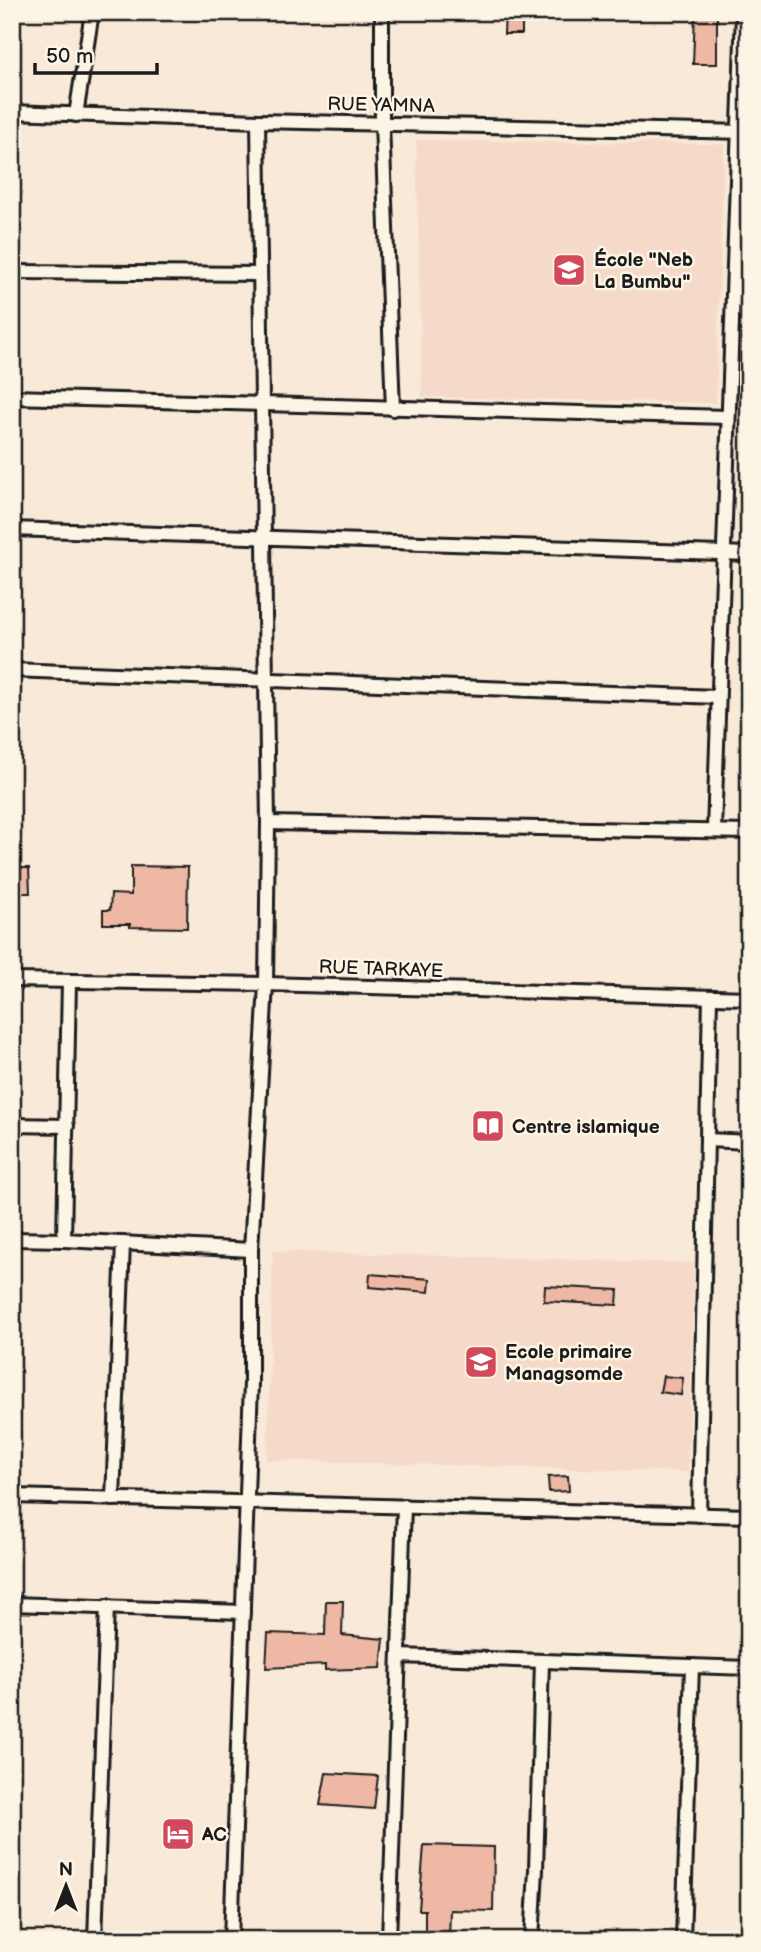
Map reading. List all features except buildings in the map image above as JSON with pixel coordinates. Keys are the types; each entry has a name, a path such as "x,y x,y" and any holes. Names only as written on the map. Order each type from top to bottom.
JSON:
{"street":[{"path":"76,115 92,12"},
{"path":"382,12 382,124 393,409"},
{"path":"714,831 727,417 745,132 743,12"},
{"name":"RUE YAMNA","path":"12,112 258,121 745,132"},
{"path":"231,1940 251,1383 251,1250 266,984 268,823 258,121"},
{"path":"12,272 260,274"},
{"path":"12,397 727,417"},
{"path":"12,529 749,554"},
{"path":"12,670 718,697"},
{"path":"268,823 749,832"},
{"name":"RUE TARKAYE","path":"12,980 266,984 749,998"},
{"path":"64,1240 69,981"},
{"path":"699,1515 710,997"},
{"path":"12,1125 67,1126"},
{"path":"707,1140 749,1142"},
{"path":"12,1239 251,1250"},
{"path":"113,1499 123,1243"},
{"path":"12,1496 749,1516"},
{"path":"388,1940 404,1506"},
{"path":"12,1604 243,1612"},
{"path":"95,1940 107,1606"},
{"path":"399,1656 749,1668"},
{"path":"532,1940 541,1661"},
{"path":"683,1940 692,1666"}],"shaded area":[{"name":"École \"Neb La Bumbu\"","path":"416,140 724,144 716,403 422,397"},
{"name":"Ecole primaire Managsomde","path":"273,1251 694,1263 688,1472 267,1460"}],"place":[{"name":"École \"Neb La Bumbu\"","path":"569,270"},
{"name":"Centre islamique","path":"488,1126"},
{"name":"Ecole primaire Managsomde","path":"481,1362"},
{"name":"AC","path":"178,1834"}]}
